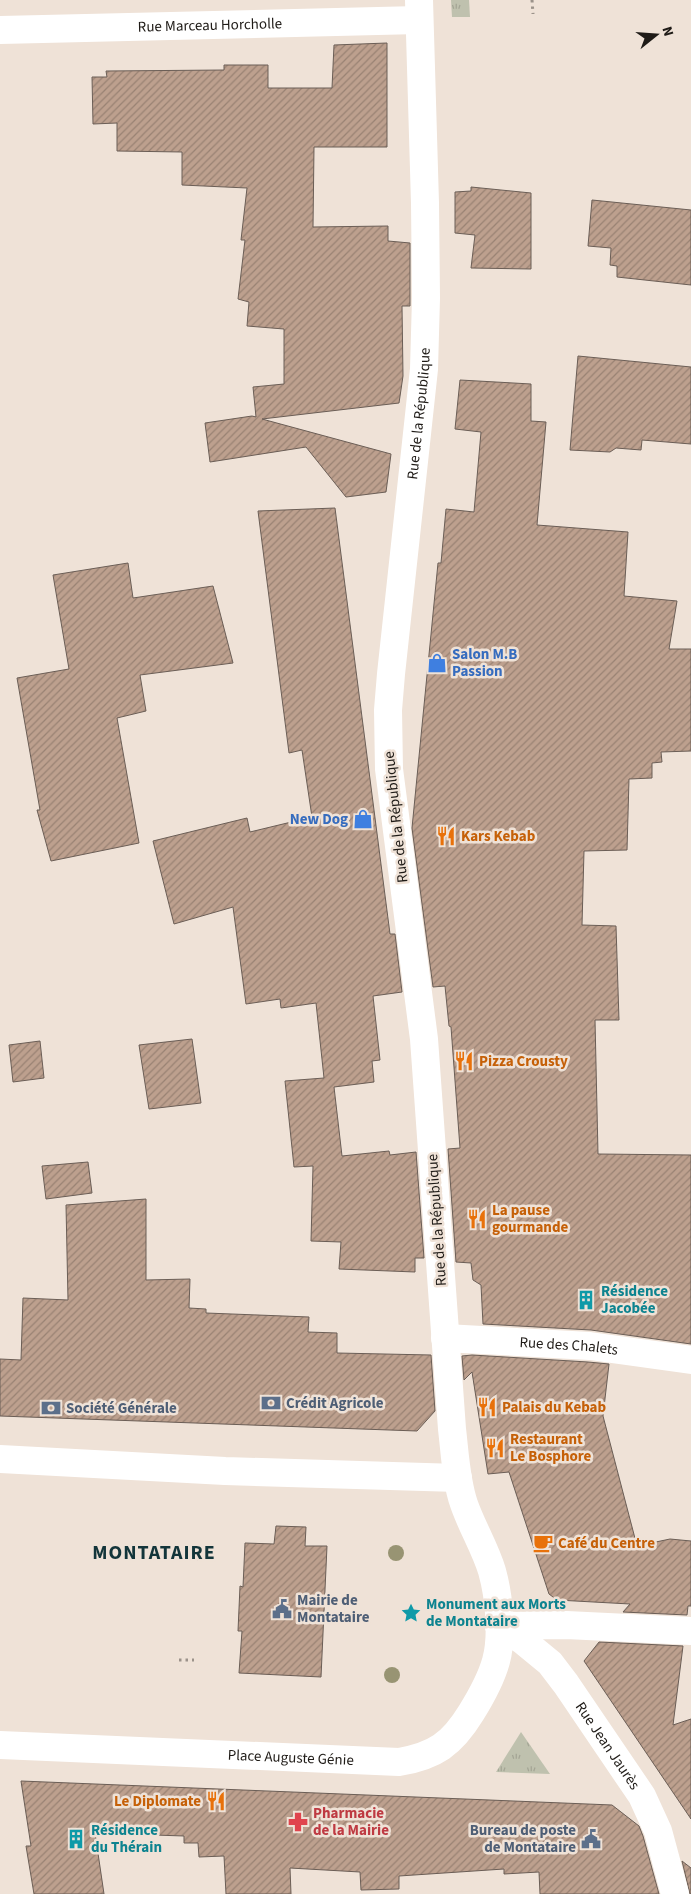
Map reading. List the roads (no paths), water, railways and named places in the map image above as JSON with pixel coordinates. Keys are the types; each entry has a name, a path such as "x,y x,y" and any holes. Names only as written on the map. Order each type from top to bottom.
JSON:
{"street":[{"name":"Rue Marceau Horcholle","path":"0,30 419,10"},
{"name":"Rue de la République","path":"419,10 425,212 426,298 424,369 391,674 388,743 389,769 424,1039 452,1429 458,1478 464,1503 492,1570 498,1602 498,1626"},
{"name":"Rue des Chalets","path":"445,1338 590,1346 691,1360"},
{"path":"0,1459 225,1471 458,1478"},
{"path":"498,1626 566,1625 691,1631"},
{"name":"Place Auguste Génie","path":"0,1745 399,1762 415,1759 429,1755 442,1747 456,1734 478,1702 498,1653 498,1626"},
{"name":"Rue Jean Jaurès","path":"498,1626 522,1640 550,1663 642,1796 658,1831 675,1894"}],"place":[{"name":"Salon M.B Passion","path":"437,663"},
{"name":"New Dog","path":"363,819"},
{"name":"Kars Kebab","path":"446,836"},
{"name":"Pizza Crousty","path":"464,1061"},
{"name":"La pause gourmande","path":"477,1219"},
{"name":"Résidence Jacobée","path":"586,1300"},
{"name":"Crédit Agricole","path":"271,1403"},
{"name":"Palais du Kebab","path":"487,1407"},
{"name":"Société Générale","path":"51,1408"},
{"name":"Restaurant Le Bosphore","path":"495,1448"},
{"name":"Café du Centre","path":"543,1543"},
{"name":"Mairie de Montataire","path":"282,1609"},
{"name":"Monument aux Morts de Montataire","path":"411,1613"},
{"name":"Le Diplomate","path":"216,1801"},
{"name":"Pharmacie de la Mairie","path":"298,1822"},
{"name":"Résidence du Thérain","path":"76,1839"},
{"name":"Bureau de poste de Montataire","path":"591,1839"}],"district":[{"name":"MONTATAIRE","path":"154,1553"}]}
